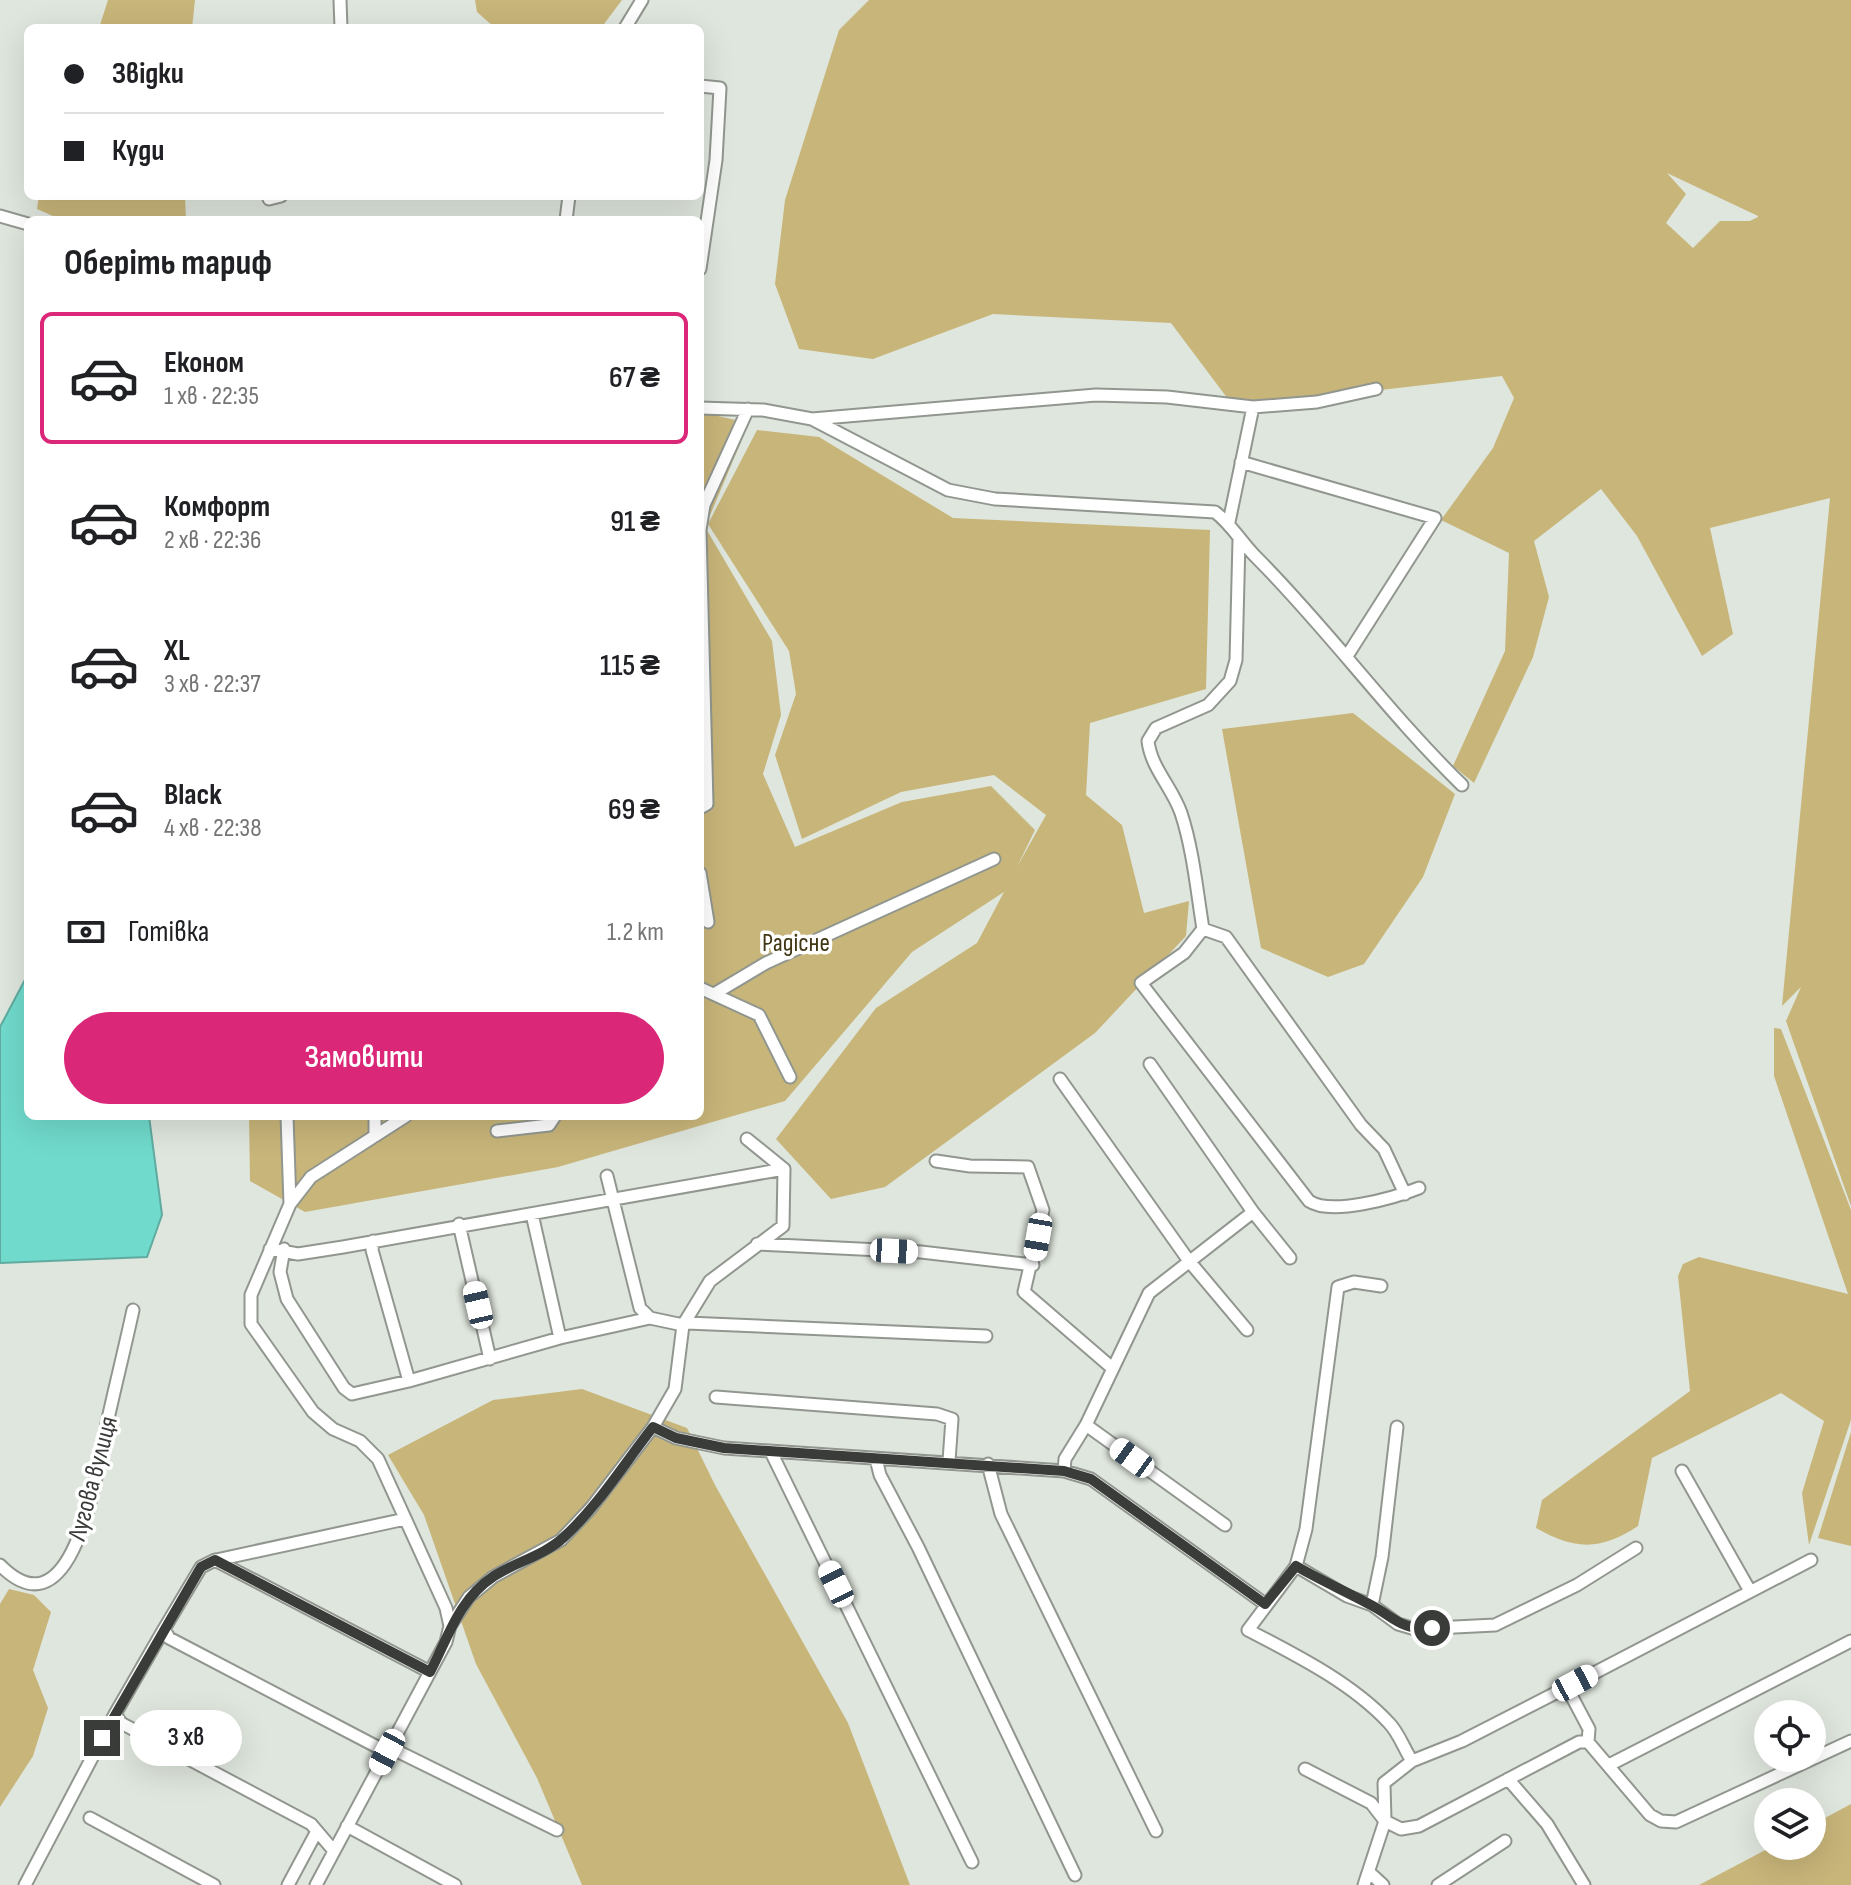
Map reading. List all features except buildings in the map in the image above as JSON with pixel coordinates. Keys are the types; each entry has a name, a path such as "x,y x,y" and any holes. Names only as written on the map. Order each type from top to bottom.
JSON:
{"street":[{"path":"340,0 341,24"},
{"path":"627,24 642,0"},
{"path":"704,86 720,88 716,160 704,242"},
{"path":"0,216 24,223"},
{"path":"704,408 748,409 812,419 1096,395 1167,397 1253,407 1317,402 1376,389"},
{"path":"1229,522 1253,407"},
{"path":"704,505 748,409"},
{"path":"812,419 948,490 995,499 1215,512 1229,522 1239,540 1308,610 1382,704 1462,785"},
{"path":"1241,462 1435,518 1347,656"},
{"path":"1239,540 1236,660 1230,681 1208,705 1156,728 1148,741 1150,759 1165,778 1182,814 1203,929 1184,953 1141,983 1293,1183 1316,1206 1345,1205 1405,1194 1419,1188"},
{"path":"704,687 707,804 704,806"},
{"path":"714,994 766,963 994,859"},
{"path":"704,898 708,922"},
{"path":"1203,929 1226,937 1361,1125 1384,1149 1405,1194"},
{"path":"704,990 759,1015 790,1077"},
{"path":"1150,1064 1253,1212 1290,1258"},
{"path":"1060,1079 1189,1261 1247,1330"},
{"path":"287,1120 290,1204"},
{"path":"375,1120 375,1136"},
{"path":"400,1120 311,1177 290,1204 251,1295 251,1324 313,1412 333,1429 360,1441 378,1459 446,1608 450,1626"},
{"path":"497,1131 549,1125 552,1120"},
{"path":"747,1139 784,1169"},
{"path":"936,1161 970,1166 1028,1167 1043,1210 1033,1265 1024,1292 1111,1367"},
{"path":"270,1249 284,1249 298,1254 784,1169"},
{"path":"316,1885 430,1672 450,1626 469,1597 493,1577 561,1540 591,1508 653,1427 675,1389 685,1324 710,1281 783,1226 784,1169"},
{"path":"607,1176 640,1308 650,1318"},
{"path":"1064,1471 1065,1459 1086,1425 1111,1367 1149,1293 1253,1212"},
{"path":"532,1214 560,1338"},
{"path":"459,1224 490,1359"},
{"path":"373,1241 372,1250 409,1381"},
{"path":"756,1244 921,1252 1033,1265"},
{"path":"284,1249 280,1272 287,1299 344,1388 352,1394 364,1394 560,1338 650,1318 685,1324 986,1336"},
{"path":"1381,1286 1354,1282 1338,1287 1306,1529 1296,1566 1248,1630 1336,1680 1375,1709 1392,1726 1412,1761"},
{"name":"Лугова вулиця","path":"2,1573 29,1583 43,1583 52,1578 73,1551 96,1478 133,1310"},
{"path":"716,1397 937,1414 952,1419 949,1461"},
{"path":"1086,1425 1225,1525"},
{"path":"653,1427 688,1441 771,1452 949,1461 1064,1471 1091,1479 1265,1604"},
{"path":"1372,1605 1382,1557 1397,1427"},
{"path":"771,1452 972,1862"},
{"path":"876,1459 880,1475 918,1547 1075,1875"},
{"path":"988,1464 1001,1514 1156,1831"},
{"path":"1682,1471 1750,1591"},
{"path":"25,1885 115,1714 201,1567 215,1560 405,1519"},
{"path":"1296,1566 1347,1596 1372,1605 1383,1615 1415,1629 1495,1625 1577,1585 1636,1548"},
{"path":"215,1560 430,1672"},
{"path":"1364,1885 1385,1821 1384,1783 1412,1761 1462,1741 1811,1560"},
{"path":"164,1629 169,1638 387,1752 399,1752 557,1830"},
{"path":"1609,1765 1851,1641"},
{"path":"1575,1683 1571,1695 1589,1729 1588,1742 1650,1815 1661,1821 1676,1822 1851,1741"},
{"path":"115,1714 121,1723 311,1824 334,1851"},
{"path":"1305,1769 1371,1803 1385,1821 1401,1829 1419,1826 1579,1742 1588,1742"},
{"path":"1508,1779 1547,1824 1584,1885"},
{"path":"90,1818 214,1885"},
{"path":"347,1826 455,1885"},
{"path":"288,1885 317,1831"},
{"path":"1438,1885 1505,1841"},
{"path":"1370,1873 1383,1885"}],"green space":[{"path":"108,0 195,0 192,24 100,24"},
{"path":"475,0 622,0 604,24 490,24 477,12"},
{"path":"869,0 1851,0 1851,1206 1786,1021 1801,987 1782,1006 1830,498 1710,528 1733,634 1702,656 1637,536 1601,489 1534,541 1549,597 1533,657 1474,783 1453,766 1505,651 1509,553 1441,520 1493,448 1514,398 1502,376 1234,407 1171,323 993,314 873,359 799,349 775,284 785,200 839,30","holes":["1667,173 1758,216 1750,221 1720,221 1693,248 1666,223 1686,194"]},
{"path":"38,200 185,200 186,216 53,216 37,209"},
{"name":"Радісне","path":"704,413 749,423 705,527 772,641 781,715 763,774 795,847 902,802 991,786 1035,830 1017,867 1046,815 994,775 901,792 802,839 775,755 796,694 789,651 708,524 757,430 819,437 953,518 1210,530 1206,689 1090,723 1086,795 1122,825 1144,913 1189,901 1186,936 1095,1033 885,1187 831,1199 776,1139 876,1008 977,943 1004,892 912,952 785,1101 558,1167 305,1212 250,1181 249,1120 704,1120"},
{"path":"1353,713 1455,794 1423,877 1364,964 1328,977 1261,948 1222,729"},
{"path":"1774,1028 1781,1029 1851,1210 1851,1420 1809,1545 1802,1493 1824,1421 1781,1393 1652,1458 1638,1526 1612,1540 1587,1545 1550,1535 1536,1528 1542,1500 1690,1391 1678,1276 1683,1264 1699,1257 1848,1294 1774,1076"},
{"path":"582,1389 687,1428 715,1485 848,1723 910,1885 582,1885 537,1778 476,1664 424,1515 388,1455 493,1400"},
{"path":"1851,1432 1851,1546 1818,1538"},
{"path":"9,1589 34,1595 51,1612 33,1670 48,1708 33,1756 0,1807 0,1604"},
{"path":"1851,1804 1851,1885 1699,1885 1754,1856 1754,1860 1826,1860 1826,1817"}],"water":[{"path":"24,982 24,1120 150,1120 162,1215 147,1257 0,1263 0,1027"}],"route":[{"path":"102,1738 201,1567 215,1560 430,1672 446,1642 450,1626 469,1597 493,1577 561,1540 591,1508 653,1427 676,1438 724,1448 1064,1471 1091,1479 1265,1604 1296,1566 1347,1596 1372,1605 1398,1624 1415,1629 1432,1628"}]}
